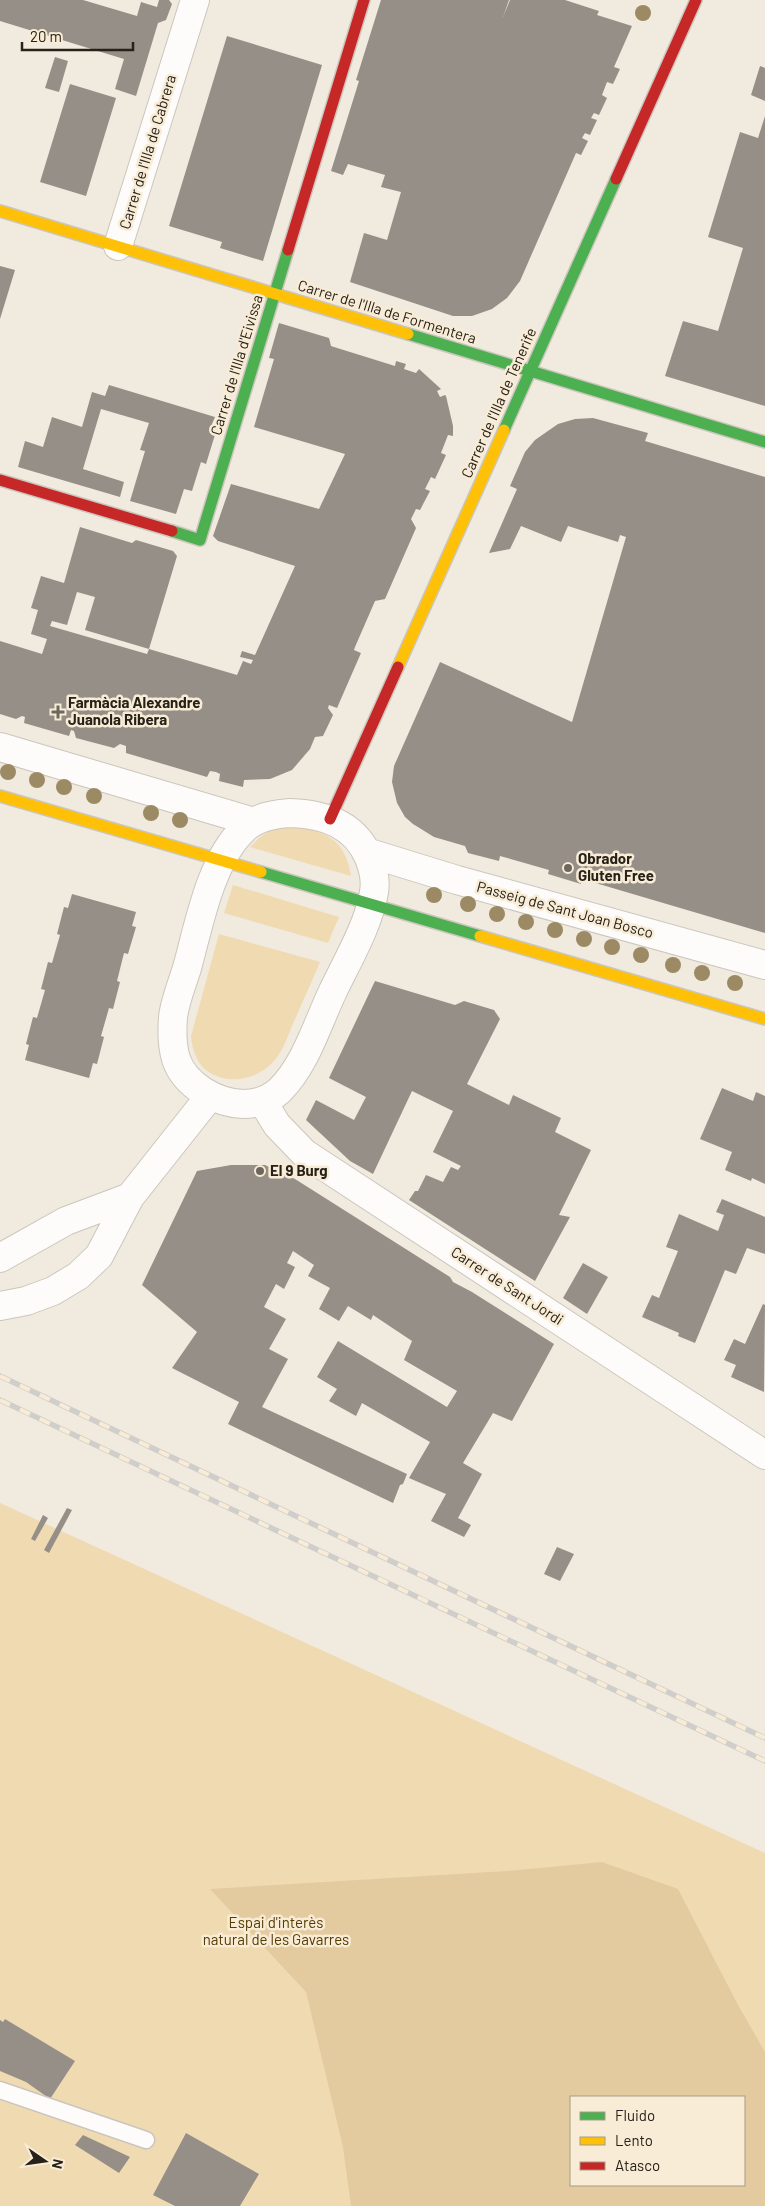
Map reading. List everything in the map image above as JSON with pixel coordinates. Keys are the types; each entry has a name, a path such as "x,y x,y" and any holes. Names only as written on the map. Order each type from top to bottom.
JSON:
{"street":[{"name":"Carrer de l'Illa de Cabrera","path":"118,246 196,0"},
{"name":"Carrer de l'Illa d'Eivissa","path":"0,480 200,540 364,0"},
{"name":"Carrer de l'Illa de Tenerife","path":"330,819 696,0"},
{"name":"Carrer de l'Illa de Formentera","path":"0,211 765,442"},
{"path":"0,747 254,822"},
{"path":"0,796 765,1019"},
{"path":"308,813 330,819 346,827 362,843 372,867 374,890 372,904 361,932 298,1067 279,1092 263,1102 246,1104 228,1103 210,1096 183,1074 176,1059 172,1038 173,1016 203,911 221,860 234,839 254,822 272,814 308,813"},
{"name":"Passeig de Sant Joan Bosco","path":"366,852 457,880 765,966"},
{"path":"0,1306 26,1301 44,1294 78,1276 99,1256 130,1197 210,1096"},
{"name":"Carrer de Sant Jordi","path":"263,1102 277,1125 304,1153 765,1455"},
{"path":"0,1258 66,1221 130,1197"}],"lane":[{"path":"0,2090 146,2140"}],"green space":[{"path":"289,825 313,830 331,838 344,852 351,876 250,847 268,832 277,827"},
{"path":"233,885 339,917 328,943 224,913"},
{"path":"219,934 320,962 279,1055 266,1068 247,1078 226,1079 212,1074 198,1061 192,1043 191,1036"},
{"name":"Espai d'interès natural de les Gavarres","path":"0,1503 765,1853 765,2206 0,2206"},
{"path":"602,1862 678,1889 738,2005 765,2052 765,2206 351,2206 343,2147 306,1992 210,1889 507,1871"}],"building":[{"path":"0,0 83,0 137,16 141,2 157,7 159,0 169,0 172,4 166,20 158,23 136,96 115,89 124,59 0,21"},
{"path":"381,0 509,0 503,17 510,0 565,0 599,11 597,15 632,26 614,67 620,69 613,84 607,82 602,95 607,98 599,115 594,113 591,118 597,120 590,135 585,133 582,138 588,141 581,155 576,153 520,281 507,298 492,309 472,316 453,316 350,282 364,233 387,240 401,192 381,187 385,175 348,164 343,175 331,171 359,81 356,80"},
{"path":"227,36 322,65 263,261 220,248 222,242 169,226"},
{"path":"55,57 68,61 59,92 45,88"},
{"path":"760,66 765,68 765,101 751,95"},
{"path":"70,84 116,98 86,196 40,182"},
{"path":"765,116 765,406 665,376 683,321 718,331 743,248 708,237 740,132 758,138"},
{"path":"0,266 15,270 0,319"},
{"path":"279,323 329,338 331,346 334,347 395,366 396,361 406,364 404,369 416,373 419,369 441,389 437,391 440,397 446,396 453,426 453,436 448,435 441,453 446,455 435,479 431,477 425,489 430,491 420,510 416,509 411,519 416,528 385,599 375,601 355,647 354,650 361,653 337,708 329,705 328,708 333,715 323,736 315,737 310,749 292,770 270,779 244,780 243,787 219,781 220,774 216,772 210,771 207,777 126,753 126,746 120,744 114,748 76,738 74,731 71,730 69,736 24,723 25,717 22,716 16,719 0,714 0,641 42,654 47,639 31,634 38,610 31,608 41,576 64,583 80,527 132,543 136,540 173,551 177,556 149,649 237,675 243,661 251,664 253,660 240,657 242,651 255,655 295,566 218,541 213,536 231,484 319,509 345,454 254,427 274,359 269,358","holes":["77,592 95,597 85,630 149,649 147,654 50,626 52,621 67,625"]},
{"path":"109,385 215,417 212,424 218,425 206,464 201,462 192,491 184,489 176,514 130,501 145,451 140,450 149,423 101,409 83,469 124,482 120,497 18,467 25,441 43,447 52,417 82,427 92,392 105,396"},
{"path":"593,418 648,433 645,441 765,477 765,933 582,879 581,884 548,874 549,870 500,856 499,861 468,853 465,846 434,837 413,824 405,817 397,803 392,782 394,766 440,662 572,722 626,537 620,535 618,542 568,526 561,542 521,526 510,549 489,553 517,489 510,486 525,452 535,440 558,424 575,419"},
{"path":"72,894 136,912 132,926 136,927 128,954 124,953 117,981 120,982 113,1009 109,1008 101,1036 104,1037 97,1064 93,1063 89,1078 25,1060 29,1045 26,1044 33,1017 37,1018 45,990 41,989 48,962 52,963 60,935 57,934 64,907 68,908"},
{"path":"375,981 455,1005 464,1001 494,1010 500,1019 467,1084 509,1105 513,1095 561,1118 555,1132 591,1150 559,1215 570,1217 535,1281 409,1200 415,1191 418,1191 426,1175 443,1182 451,1167 458,1170 461,1166 433,1152 453,1111 412,1091 373,1174 350,1161 306,1120 316,1100 354,1120 366,1097 329,1078"},
{"path":"722,1088 753,1101 756,1092 765,1096 765,1184 752,1178 751,1181 725,1170 732,1152 700,1139"},
{"path":"231,1165 265,1165 295,1179 450,1277 453,1282 554,1344 512,1421 493,1413 463,1463 482,1474 458,1518 471,1525 464,1537 431,1521 446,1494 409,1478 430,1442 362,1403 356,1416 329,1401 337,1389 317,1377 338,1341 447,1407 457,1391 404,1360 412,1341 373,1315 371,1320 348,1306 339,1321 319,1309 330,1288 308,1276 314,1265 293,1251 287,1263 295,1267 284,1289 276,1284 264,1307 286,1319 269,1349 288,1359 262,1407 407,1474 403,1484 400,1485 393,1503 228,1424 239,1402 172,1368 197,1332 142,1285 197,1171"},
{"path":"722,1199 765,1217 765,1254 747,1248 736,1274 725,1270 695,1343 678,1336 679,1333 642,1317 652,1295 659,1298 678,1251 666,1247 679,1214 718,1231 724,1215 716,1212"},
{"path":"583,1263 608,1277 587,1314 563,1298"},
{"path":"763,1304 765,1305 764,1392 731,1377 736,1365 724,1360 734,1339 745,1344"},
{"path":"67,1508 72,1510 49,1553 44,1550"},
{"path":"43,1515 48,1518 35,1541 31,1539"},
{"path":"557,1547 574,1554 560,1581 544,1574"},
{"path":"5,2019 75,2061 50,2099 26,2082 0,2071 0,2020 3,2022"},
{"path":"186,2133 259,2174 240,2206 175,2206 153,2195"},
{"path":"83,2135 130,2157 119,2173 75,2145"}],"railway":[{"path":"0,1376 765,1738"},
{"path":"0,1400 765,1761"}],"traffic: fast":[{"path":"504,430 616,179"},
{"path":"172,531 200,540 288,250"},
{"path":"408,334 765,442"},
{"path":"261,872 480,936"}],"traffic: slow":[{"path":"0,211 408,334"},
{"path":"398,667 504,430"},
{"path":"0,796 261,872"},
{"path":"480,936 765,1019"}],"traffic: jam":[{"path":"288,250 364,0"},
{"path":"616,179 696,0"},
{"path":"0,480 172,531"},
{"path":"330,819 398,667"}],"place":[{"name":"Farmàcia Alexandre Juanola Ribera","path":"58,712"},
{"name":"Obrador Gluten Free","path":"568,868"},
{"name":"El 9 Burg","path":"260,1171"}]}
